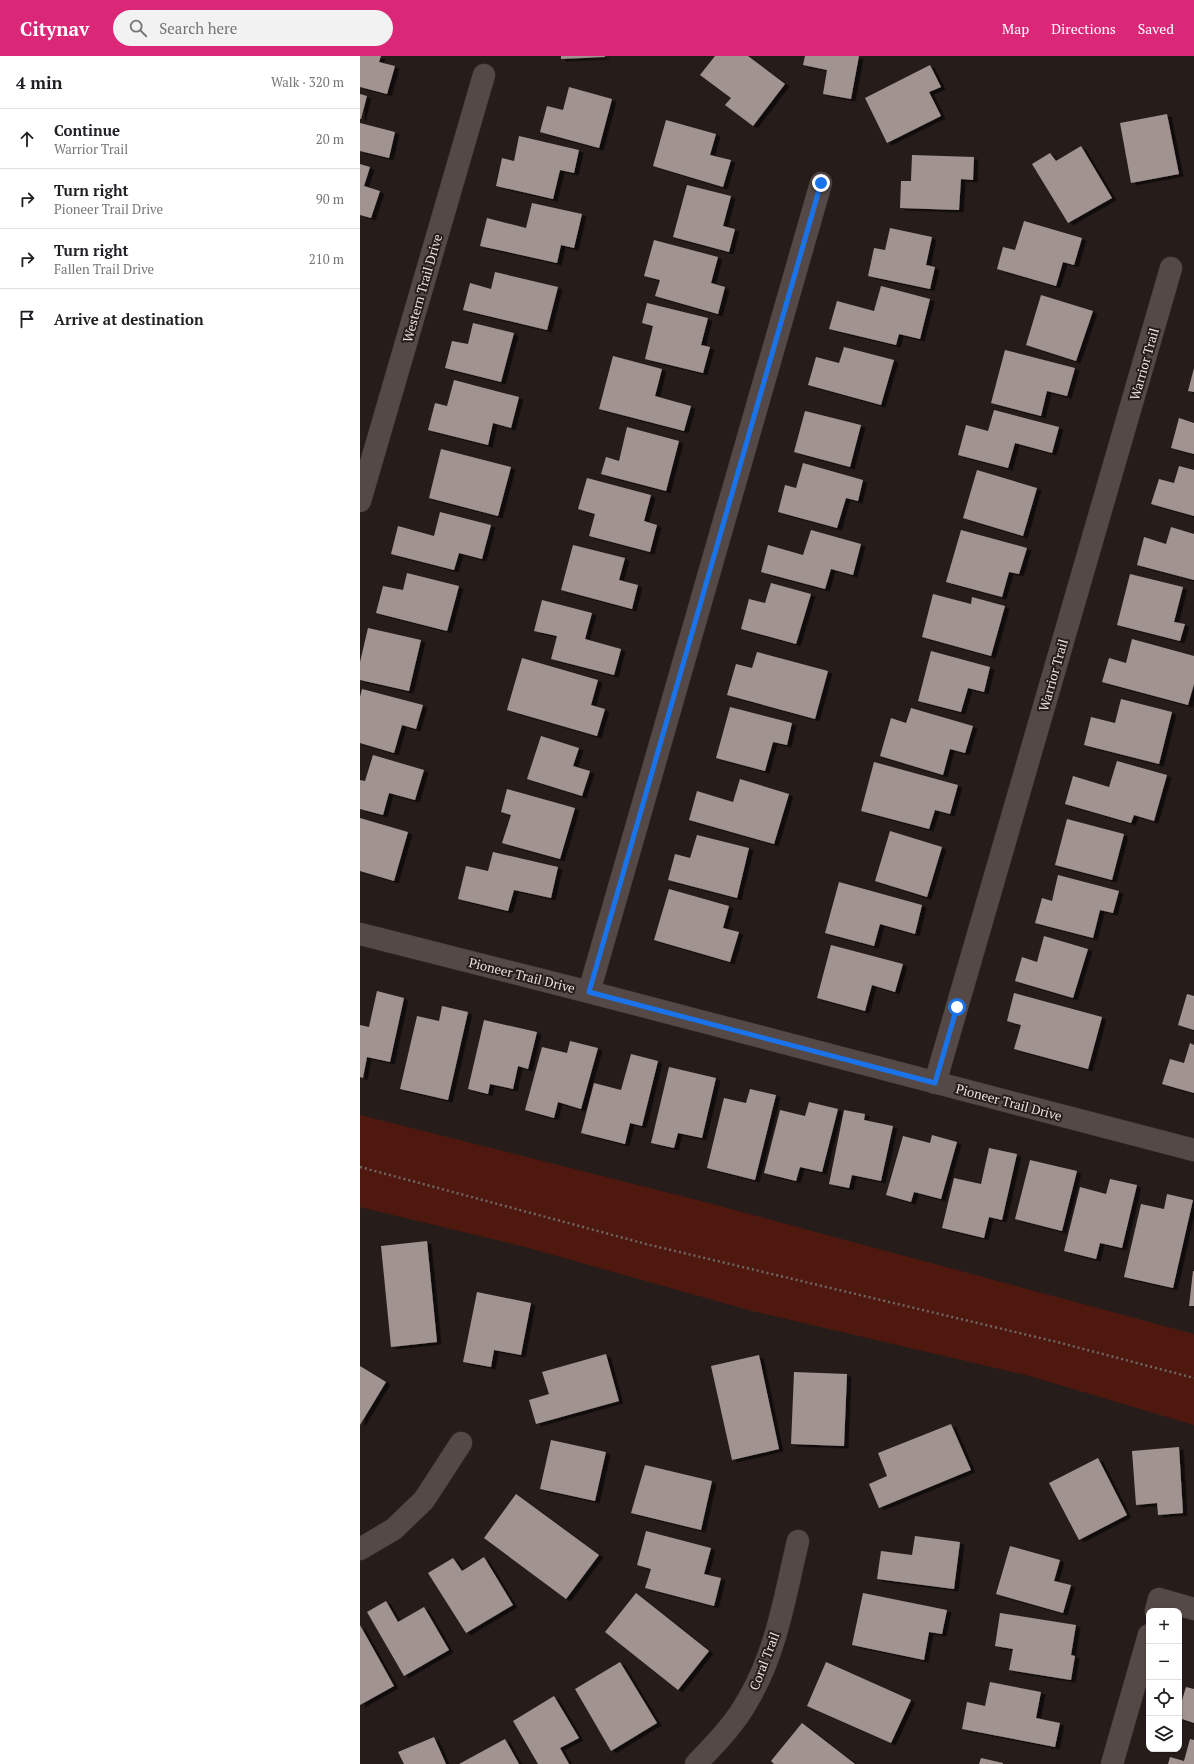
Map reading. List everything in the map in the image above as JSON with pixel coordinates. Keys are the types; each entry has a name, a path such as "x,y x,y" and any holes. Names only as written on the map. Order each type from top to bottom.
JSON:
{"street":[{"name":"Western Trail Drive","path":"360,501 484,75"},
{"path":"589,992 821,183"},
{"name":"Warrior Trail","path":"935,1083 1171,268"},
{"name":"Pioneer Trail Drive","path":"360,934 589,992 1194,1150"},
{"path":"360,1549 394,1529 424,1500 461,1443"},
{"name":"Coral Trail","path":"696,1764 732,1725 762,1674 773,1646 798,1541"},
{"path":"1158,1605 1194,1608"},
{"path":"1112,1764 1146,1644"}],"path":[{"path":"360,1167 646,1244 1057,1342 1194,1378"}],"shaded area":[{"path":"360,1115 705,1202 1194,1334 1194,1425 1026,1375 752,1311 525,1247 360,1207"}],"building":[{"path":"360,56 381,56 379,62 395,66 387,94 360,87"},
{"path":"561,56 605,56 605,57 561,59"},
{"path":"715,56 748,56 785,84 753,126 725,105 731,98 700,75"},
{"path":"805,56 859,56 851,99 823,94 827,70 803,65"},
{"path":"930,65 941,87 929,92 941,116 887,143 865,98"},
{"path":"569,87 612,99 599,148 540,132 547,106 563,110"},
{"path":"360,94 367,96 361,119 360,119"},
{"path":"1167,114 1179,174 1131,183 1120,123"},
{"path":"666,120 716,134 710,155 731,160 723,187 653,166"},
{"path":"360,123 395,132 389,158 360,151"},
{"path":"519,136 579,150 574,173 560,170 553,199 496,186 502,158 514,161"},
{"path":"1081,146 1112,198 1068,223 1032,164 1050,153 1056,161"},
{"path":"912,155 974,157 973,180 961,179 959,210 900,208 901,181 911,181"},
{"path":"360,164 370,167 364,186 380,191 371,218 360,215"},
{"path":"687,185 731,196 723,226 735,229 729,252 673,237"},
{"path":"532,203 582,214 574,248 561,245 557,263 480,246 487,218 526,228"},
{"path":"1024,221 1082,238 1074,265 1063,262 1056,286 997,269 1003,247 1015,250"},
{"path":"890,228 932,237 926,265 935,267 930,289 868,276 874,248 885,250"},
{"path":"654,240 718,257 711,283 725,287 718,314 655,296 660,280 644,276"},
{"path":"495,272 558,287 547,330 463,310 470,283 491,289"},
{"path":"881,286 930,299 920,339 899,334 896,345 829,329 837,301 874,311"},
{"path":"1041,295 1093,311 1076,361 1026,345"},
{"path":"647,303 708,318 701,345 710,347 703,373 645,359 653,326 642,323"},
{"path":"473,323 514,333 501,382 445,368 452,341 468,344"},
{"path":"844,347 894,360 881,405 808,385 816,357 839,363"},
{"path":"1005,350 1075,368 1067,396 1047,391 1041,416 991,403"},
{"path":"613,356 662,369 655,396 691,406 684,431 599,409"},
{"path":"1194,368 1194,392 1188,391"},
{"path":"454,380 519,397 511,428 493,423 488,445 428,430 435,403 447,406"},
{"path":"994,410 1059,427 1052,453 1015,443 1008,468 958,455 966,425 988,431"},
{"path":"805,411 861,425 850,467 794,452"},
{"path":"1179,418 1194,423 1194,454 1171,448"},
{"path":"627,427 679,441 666,491 601,474 606,457 619,461"},
{"path":"441,449 511,467 498,516 429,498"},
{"path":"803,463 863,480 858,501 846,498 837,528 778,512 785,485 796,488"},
{"path":"1179,466 1194,470 1194,516 1151,504 1159,479 1174,483"},
{"path":"977,470 1037,488 1023,536 963,518"},
{"path":"587,478 651,495 644,521 657,525 650,552 589,536 595,514 578,509"},
{"path":"440,512 491,525 482,559 459,553 454,570 391,554 398,526 434,536"},
{"path":"1171,527 1194,534 1194,580 1137,565 1144,537 1166,544"},
{"path":"811,530 861,544 853,575 831,569 825,589 761,572 768,545 803,555"},
{"path":"961,530 1027,548 1019,574 1009,572 1002,597 946,582"},
{"path":"573,545 625,558 619,580 638,585 632,609 561,590"},
{"path":"407,573 459,586 447,631 376,613 383,586 403,590"},
{"path":"1130,574 1183,587 1174,622 1185,624 1180,641 1117,625"},
{"path":"771,583 811,594 796,644 741,629 749,599 765,603"},
{"path":"933,594 971,604 972,597 1005,606 991,656 922,637"},
{"path":"542,600 592,613 585,639 621,649 614,675 551,659 557,636 534,631"},
{"path":"368,628 421,640 409,691 360,680 360,662"},
{"path":"1132,639 1194,656 1194,684 1188,705 1102,682 1109,658 1126,663"},
{"path":"931,651 990,667 984,692 968,688 961,712 918,701"},
{"path":"757,652 828,671 815,719 727,695 736,664 752,668"},
{"path":"522,658 598,680 591,705 605,709 597,736 507,710"},
{"path":"362,689 423,705 416,729 402,725 394,753 360,743 360,697"},
{"path":"1121,699 1172,712 1159,764 1084,745 1091,717 1115,723"},
{"path":"730,707 792,723 787,745 773,742 765,771 716,758"},
{"path":"911,708 973,726 965,753 950,749 943,775 880,756 891,718 906,723"},
{"path":"541,736 579,748 573,766 590,771 582,796 527,779"},
{"path":"373,755 424,770 415,800 389,793 383,815 360,809 360,780 365,781"},
{"path":"1117,761 1167,775 1154,821 1134,815 1131,823 1065,804 1073,776 1109,787"},
{"path":"874,762 958,785 950,814 935,810 929,829 861,811"},
{"path":"740,779 789,794 774,844 689,820 697,791 733,802"},
{"path":"507,789 575,808 560,859 502,843 511,815 501,812"},
{"path":"360,818 408,832 394,881 360,871"},
{"path":"1067,819 1124,834 1112,880 1055,865"},
{"path":"890,831 942,847 927,897 875,881"},
{"path":"697,835 749,848 737,898 668,880 675,854 690,858"},
{"path":"493,852 558,867 551,898 514,890 508,911 458,899 466,866 488,871"},
{"path":"1058,875 1119,891 1113,913 1100,910 1093,938 1035,923 1042,898 1052,901"},
{"path":"839,882 922,905 915,934 880,924 874,946 825,933"},
{"path":"669,889 729,906 723,928 739,932 730,962 654,940"},
{"path":"1044,936 1088,949 1073,998 1015,981 1022,957 1037,962"},
{"path":"831,945 903,964 895,992 872,985 865,1011 817,998"},
{"path":"377,991 404,998 390,1062 367,1057 363,1078 360,1077 360,1025 369,1027"},
{"path":"1014,993 1102,1017 1088,1069 1014,1049 1021,1025 1007,1021"},
{"path":"1187,994 1194,996 1194,1030 1178,1025"},
{"path":"442,1006 468,1012 448,1100 400,1089 417,1016 439,1021"},
{"path":"484,1020 537,1032 528,1069 518,1066 513,1089 490,1084 488,1094 468,1089"},
{"path":"570,1041 598,1048 581,1109 558,1102 554,1118 525,1110 542,1047 567,1053"},
{"path":"1190,1043 1194,1045 1194,1093 1162,1084 1170,1059 1184,1063"},
{"path":"631,1054 658,1061 642,1126 630,1123 625,1144 581,1133 594,1083 621,1090"},
{"path":"669,1067 716,1078 702,1138 678,1133 674,1148 651,1143"},
{"path":"750,1089 776,1095 755,1180 707,1168 724,1098 746,1103"},
{"path":"809,1102 838,1109 822,1172 800,1167 796,1181 764,1173 780,1110 805,1116"},
{"path":"844,1110 865,1114 864,1120 893,1126 881,1181 852,1175 849,1188 829,1184"},
{"path":"932,1135 957,1142 941,1199 914,1192 911,1202 886,1195 903,1136 930,1143"},
{"path":"989,1148 1017,1154 1002,1220 989,1217 984,1238 942,1228 954,1178 981,1184"},
{"path":"1030,1160 1077,1171 1062,1231 1015,1219"},
{"path":"1110,1179 1137,1185 1122,1248 1100,1243 1096,1259 1064,1251 1080,1187 1106,1194"},
{"path":"1167,1194 1193,1200 1173,1288 1124,1277 1141,1204 1164,1209"},
{"path":"427,1241 437,1342 391,1347 381,1246"},
{"path":"1193,1271 1194,1306 1189,1306"},
{"path":"477,1292 531,1303 521,1355 494,1350 491,1367 463,1362"},
{"path":"606,1354 619,1401 536,1424 529,1400 549,1394 542,1372"},
{"path":"759,1355 779,1449 732,1460 711,1366"},
{"path":"360,1366 386,1382 360,1425"},
{"path":"794,1372 847,1374 844,1446 791,1444"},
{"path":"951,1424 971,1470 879,1508 869,1484 887,1476 878,1453"},
{"path":"551,1440 606,1452 595,1501 540,1489"},
{"path":"1179,1447 1183,1513 1158,1515 1157,1503 1136,1505 1132,1451"},
{"path":"1098,1458 1127,1515 1079,1540 1049,1483"},
{"path":"645,1465 712,1481 701,1530 631,1513"},
{"path":"516,1494 599,1555 566,1599 484,1538"},
{"path":"646,1531 711,1548 704,1574 721,1578 714,1606 645,1588 651,1569 637,1565"},
{"path":"915,1536 960,1542 954,1589 877,1579 881,1551 912,1555"},
{"path":"1010,1546 1060,1560 1054,1581 1071,1585 1063,1613 996,1594"},
{"path":"484,1557 513,1605 466,1633 428,1573 453,1558 462,1571"},
{"path":"636,1593 709,1651 678,1690 605,1632"},
{"path":"863,1593 947,1610 942,1634 929,1632 924,1660 852,1645"},
{"path":"386,1601 398,1622 424,1607 449,1650 404,1676 367,1612"},
{"path":"1000,1613 1076,1625 1071,1655 1075,1656 1071,1680 1009,1670 1013,1649 995,1646"},
{"path":"360,1625 394,1686 360,1705"},
{"path":"620,1662 657,1723 611,1751 575,1689"},
{"path":"826,1662 911,1700 891,1743 807,1706"},
{"path":"990,1682 1041,1692 1036,1718 1060,1723 1055,1747 962,1729 967,1702 985,1706"},
{"path":"1186,1687 1194,1689 1194,1723 1182,1719 1182,1700"},
{"path":"554,1696 579,1738 560,1748 569,1764 538,1764 513,1721"},
{"path":"802,1723 855,1764 774,1764 771,1761"},
{"path":"434,1737 446,1764 404,1764 398,1752"},
{"path":"505,1739 519,1764 459,1764"},
{"path":"1190,1739 1194,1740 1194,1764 1168,1764 1170,1757 1184,1761"},
{"path":"981,1758 1003,1763 1003,1764 979,1764"}],"route":[{"path":"821,183 589,992 935,1083 957,1007"}]}
